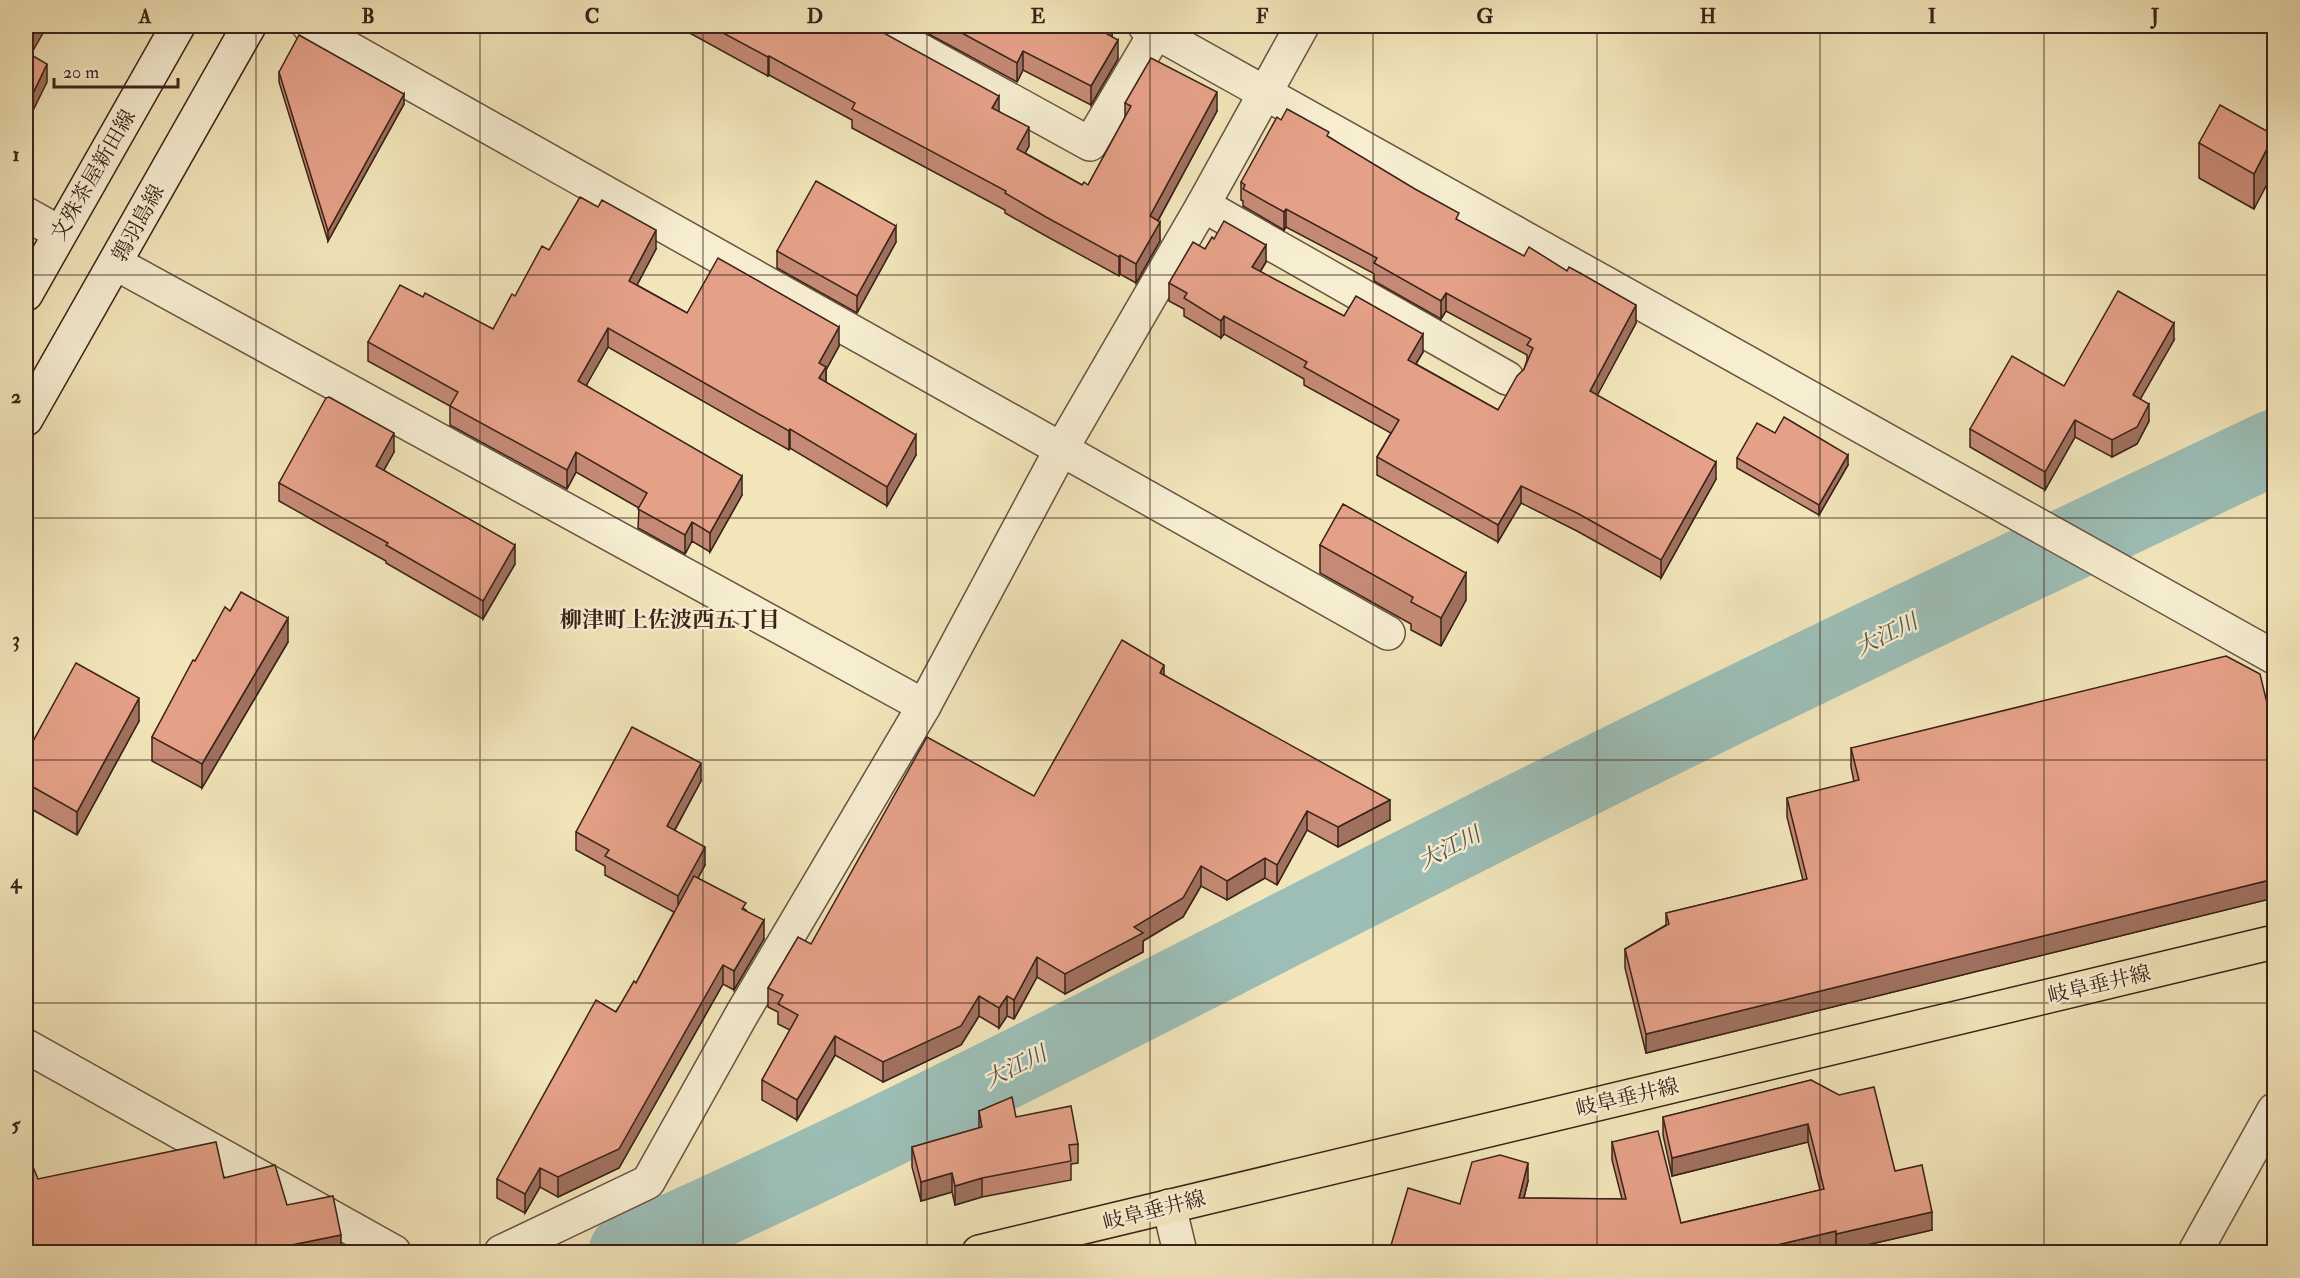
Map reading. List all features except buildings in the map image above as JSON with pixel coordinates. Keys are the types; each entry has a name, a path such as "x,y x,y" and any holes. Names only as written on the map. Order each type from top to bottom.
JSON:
{"main road":[{"name":"岐阜垂井線","path":"979,1252 2274,942"}],"street":[{"name":"文殊茶屋新田線","path":"26,294 178,26"},
{"name":"鶉羽島線","path":"26,419 249,26"},
{"path":"309,26 1388,633"},
{"path":"876,26 1090,144 1151,29 2274,657"},
{"path":"501,1252 648,1182 742,1014 924,706 1062,448 1203,204 1302,26"},
{"path":"1203,204 1507,378"},
{"path":"26,214 60,233"},
{"path":"116,264 924,706"},
{"path":"26,1046 394,1252"},
{"path":"2195,1252 2274,1110"},
{"path":"1169,1206 1179,1252"}],"waterway":[{"name":"大江川","path":"626,1252 862,1143 1649,747 2274,447"}],"district":[{"name":"柳津町上佐波西五丁目","path":"670,619"}]}
